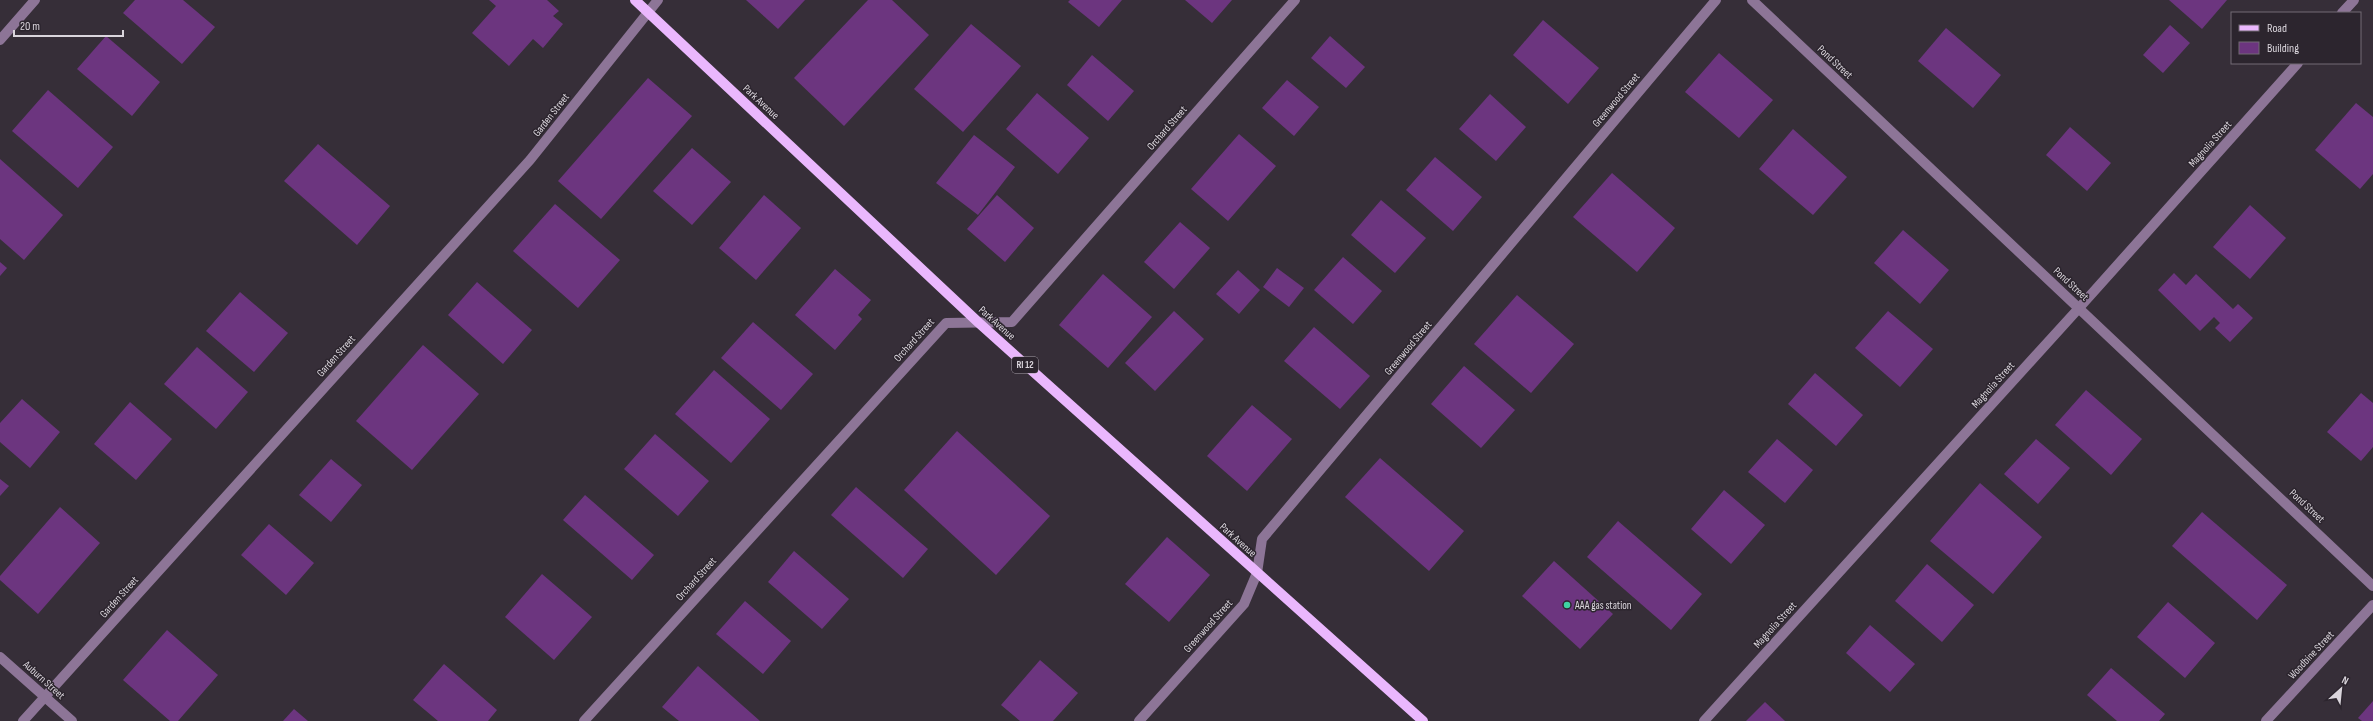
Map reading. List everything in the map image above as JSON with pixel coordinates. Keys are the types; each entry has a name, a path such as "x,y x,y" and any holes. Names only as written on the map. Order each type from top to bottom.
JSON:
{"main road":[{"name":"Park Avenue","path":"635,0 979,323 1423,721"}],"street":[{"path":"0,40 35,0"},
{"name":"Garden Street","path":"23,721 530,160 647,11 658,0"},
{"name":"Orchard Street","path":"584,721 946,323 1012,322 1295,0"},
{"name":"Greenwood Street","path":"1139,721 1244,604 1257,573 1262,539 1716,0"},
{"name":"Pond Street","path":"1752,0 2373,586"},
{"path":"2343,12 2354,0"},
{"name":"Magnolia Street","path":"1704,721 2080,308 2297,64"},
{"name":"Woodbine Street","path":"2266,721 2373,605"},
{"name":"Auburn Street","path":"0,657 72,721"}],"building":[{"path":"135,0 183,0 215,27 182,64 123,13"},
{"path":"489,0 547,0 559,11 553,16 563,24 543,48 533,39 509,66 472,33 496,6"},
{"path":"746,0 805,0 778,29"},
{"path":"868,0 892,0 929,35 844,126 794,78"},
{"path":"1070,0 1122,0 1099,27 1068,2"},
{"path":"1185,0 1232,0 1212,23"},
{"path":"2169,0 2227,0 2202,29"},
{"path":"1543,20 1599,68 1568,104 1513,55"},
{"path":"971,24 1021,66 963,132 914,89"},
{"path":"2170,25 2190,43 2163,73 2143,55"},
{"path":"1946,28 2001,75 1973,108 1918,61"},
{"path":"106,36 160,82 132,116 77,69"},
{"path":"1330,36 1365,67 1346,88 1311,58"},
{"path":"1719,53 1773,100 1739,138 1685,92"},
{"path":"1092,55 1134,91 1108,121 1067,85"},
{"path":"648,78 692,116 601,219 558,181"},
{"path":"1287,80 1319,107 1294,136 1262,108"},
{"path":"48,90 113,147 78,188 12,131"},
{"path":"1037,93 1089,138 1058,174 1006,129"},
{"path":"1490,94 1526,127 1496,161 1459,129"},
{"path":"2356,103 2373,117 2373,174 2360,189 2315,150"},
{"path":"2070,127 2111,163 2087,191 2046,155"},
{"path":"1793,129 1847,177 1813,215 1759,169"},
{"path":"1239,134 1276,166 1228,221 1191,189"},
{"path":"974,135 1015,167 978,215 936,183"},
{"path":"318,144 390,206 357,245 284,181"},
{"path":"692,148 731,182 692,225 653,191"},
{"path":"1435,157 1482,197 1453,231 1406,190"},
{"path":"0,159 63,215 24,260 0,239"},
{"path":"1612,173 1675,228 1637,272 1573,217"},
{"path":"764,195 801,228 756,280 719,248"},
{"path":"997,195 1034,228 1005,262 967,229"},
{"path":"1381,200 1426,238 1395,273 1351,235"},
{"path":"555,204 620,260 578,308 513,251"},
{"path":"2250,205 2286,238 2250,279 2213,247"},
{"path":"1180,222 1210,248 1174,289 1144,262"},
{"path":"1903,230 1949,270 1920,304 1874,263"},
{"path":"1343,257 1382,291 1353,324 1314,290"},
{"path":"0,262 7,268 0,276"},
{"path":"1277,268 1304,288 1289,307 1263,287"},
{"path":"835,269 871,300 858,315 862,319 835,350 795,315"},
{"path":"1238,270 1260,290 1239,314 1216,294"},
{"path":"2174,273 2186,285 2196,274 2233,309 2238,304 2253,318 2230,342 2215,328 2220,323 2214,317 2200,331 2158,290"},
{"path":"1103,274 1152,317 1108,368 1059,325"},
{"path":"477,282 532,330 503,364 448,315"},
{"path":"240,292 288,333 254,372 206,331"},
{"path":"1517,295 1574,344 1531,393 1474,344"},
{"path":"1174,311 1204,339 1155,391 1125,363"},
{"path":"1888,311 1933,349 1900,387 1855,348"},
{"path":"753,322 813,374 781,410 721,358"},
{"path":"1314,327 1370,376 1340,409 1284,361"},
{"path":"423,345 479,394 412,470 356,421"},
{"path":"197,347 248,392 216,429 164,384"},
{"path":"1464,366 1515,410 1481,448 1431,404"},
{"path":"714,370 770,419 731,463 675,414"},
{"path":"1815,373 1863,415 1836,446 1788,404"},
{"path":"2086,390 2142,439 2111,475 2055,425"},
{"path":"2361,393 2373,403 2373,447 2361,461 2327,432"},
{"path":"22,399 60,432 30,468 0,442 0,423"},
{"path":"130,402 172,439 136,480 94,444"},
{"path":"1252,405 1292,439 1247,491 1207,456"},
{"path":"957,431 1050,516 996,575 904,490"},
{"path":"655,434 709,481 678,516 624,469"},
{"path":"1777,439 1813,470 1785,503 1748,472"},
{"path":"2036,439 2070,468 2038,504 2004,474"},
{"path":"1380,458 1464,531 1429,571 1345,497"},
{"path":"331,459 362,485 331,522 299,495"},
{"path":"0,479 9,486 0,496"},
{"path":"1980,483 2042,537 1993,594 1930,541"},
{"path":"856,487 928,549 903,578 831,515"},
{"path":"1724,490 1765,525 1731,564 1691,529"},
{"path":"585,495 654,555 632,580 563,520"},
{"path":"60,507 100,543 38,614 0,580 0,576"},
{"path":"2202,512 2287,585 2257,620 2172,546"},
{"path":"1618,521 1702,594 1671,630 1587,557"},
{"path":"269,524 314,563 286,595 241,555"},
{"path":"1167,537 1210,575 1169,622 1125,584"},
{"path":"794,551 849,599 822,629 768,582"},
{"name":"AAA gas station","path":"1554,561 1613,614 1580,649 1522,596"},
{"path":"1927,564 1974,605 1942,642 1895,601"},
{"path":"542,574 592,617 554,660 505,617"},
{"path":"745,601 791,641 763,674 716,634"},
{"path":"2168,602 2215,643 2185,678 2137,637"},
{"path":"1870,625 1915,664 1890,692 1846,653"},
{"path":"167,630 218,675 178,721 170,721 123,680"},
{"path":"1040,660 1078,693 1053,721 1020,721 1001,705"},
{"path":"444,664 497,710 488,721 438,721 413,700"},
{"path":"698,666 760,721 679,721 662,707"},
{"path":"2111,668 2165,714 2159,721 2117,721 2087,695"},
{"path":"2373,701 2373,721 2362,721 2358,718"},
{"path":"1765,702 1785,721 1746,721"},
{"path":"294,709 308,721 283,721"}],"place":[{"name":"AAA gas station","path":"1567,605"}]}
